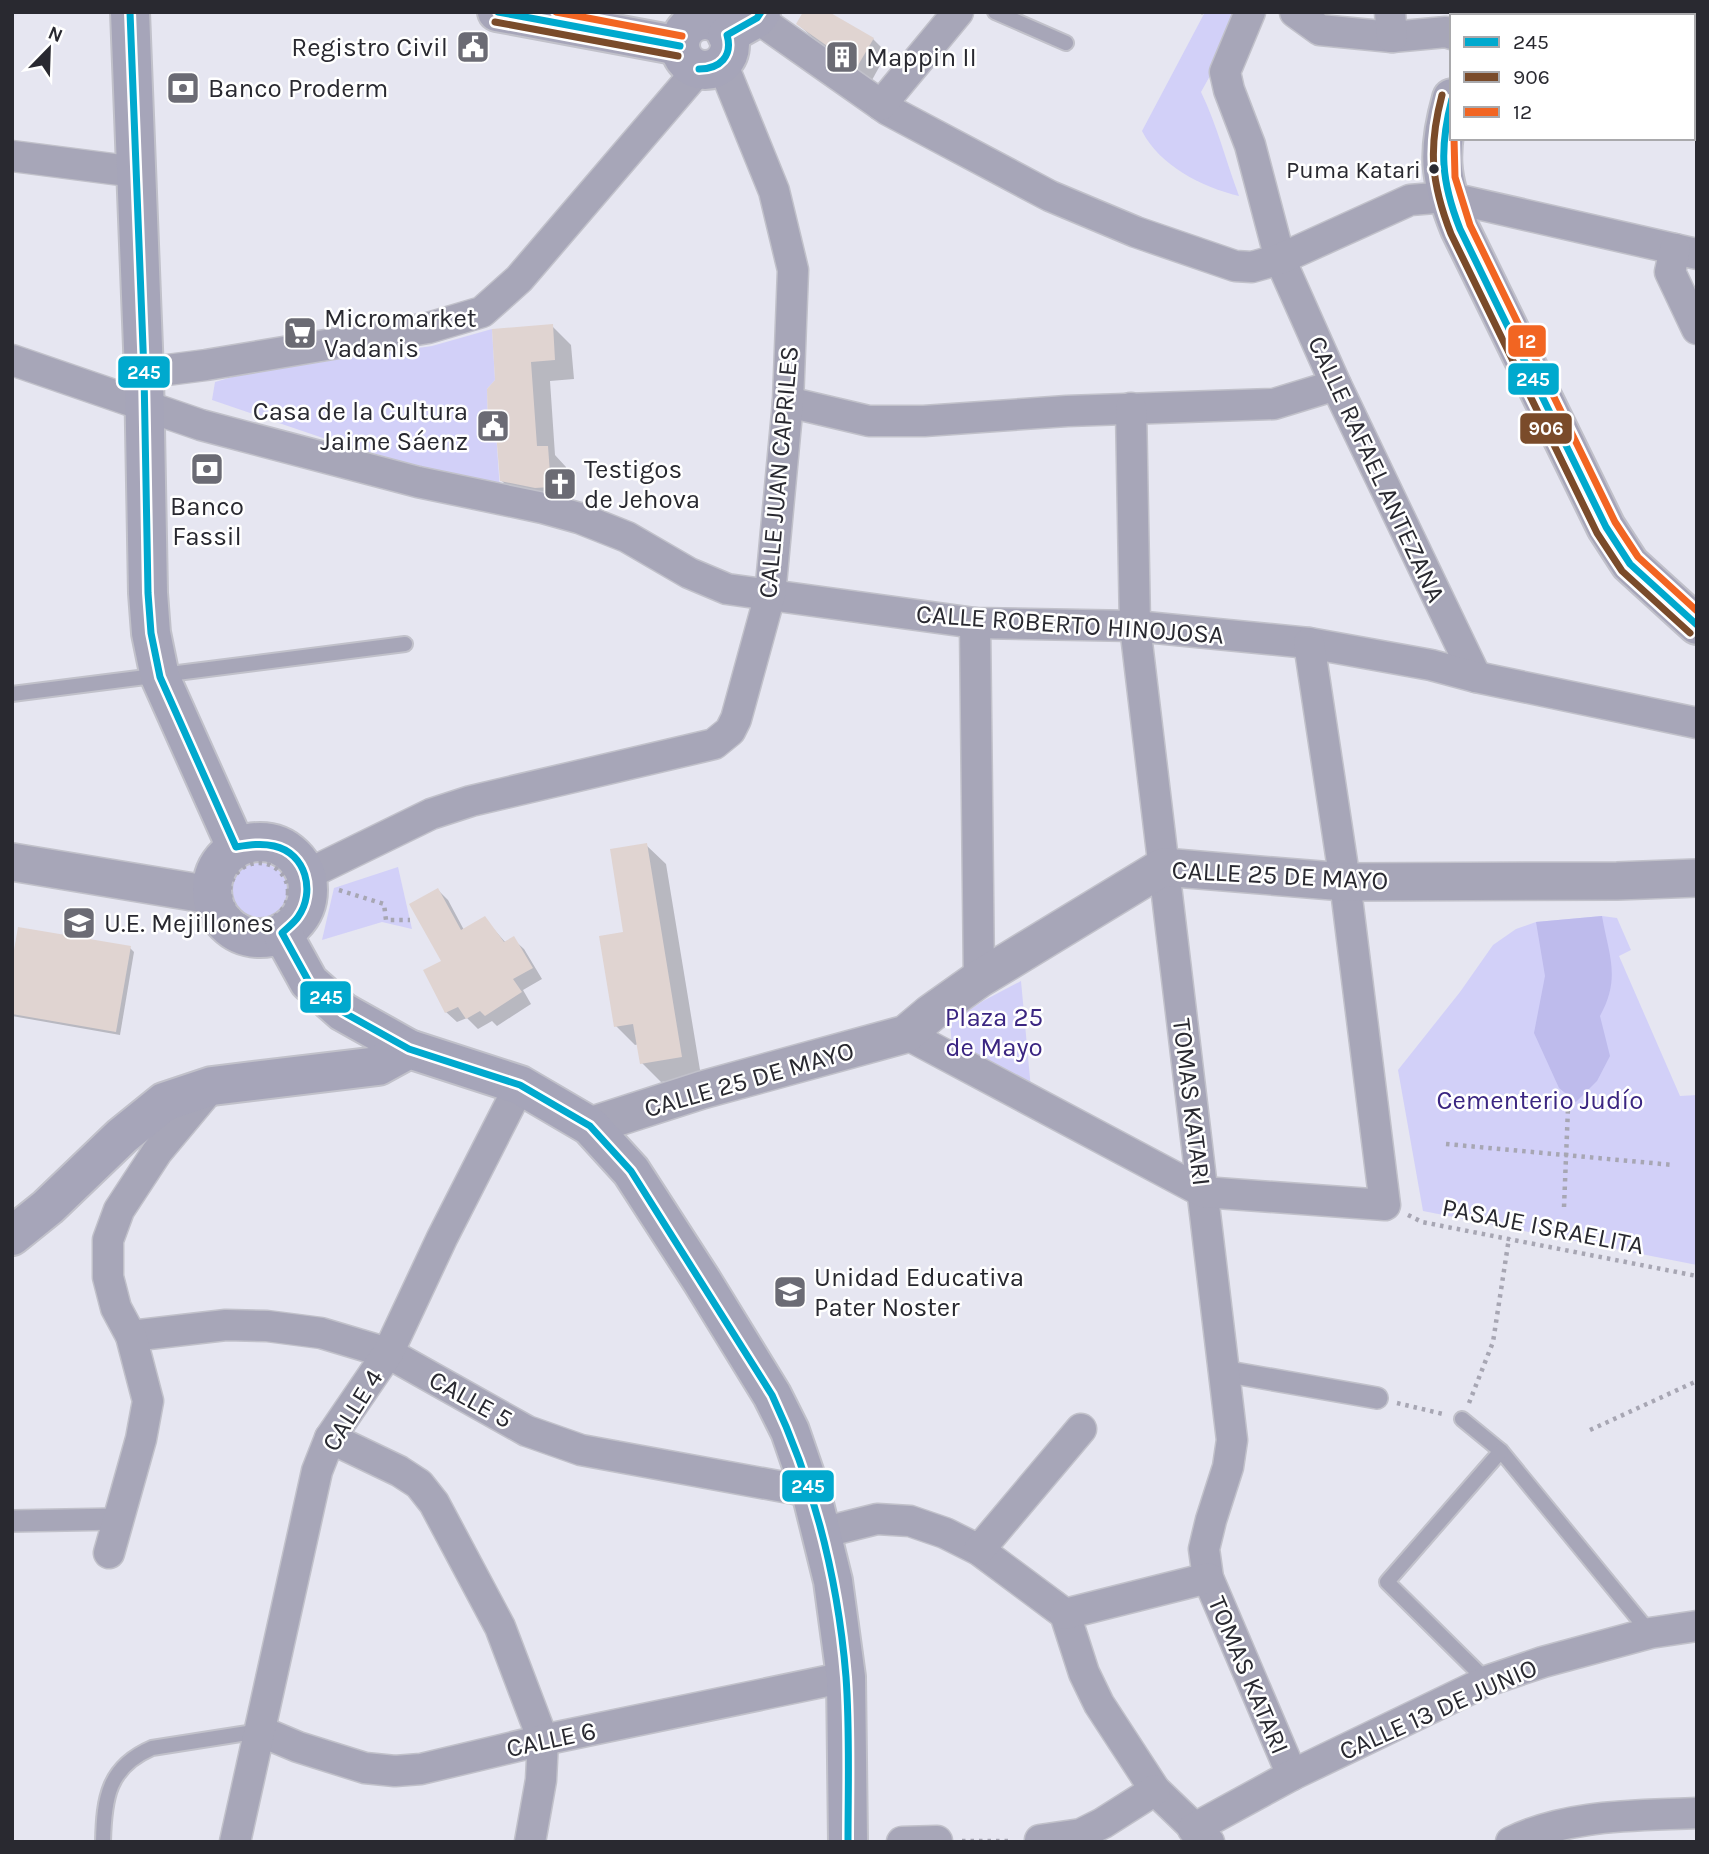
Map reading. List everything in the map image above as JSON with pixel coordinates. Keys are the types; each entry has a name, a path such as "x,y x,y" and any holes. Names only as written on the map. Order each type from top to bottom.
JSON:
{"main road":[{"path":"130,12 145,388 151,633 160,677 236,847"},
{"path":"497,12 724,40"},
{"path":"1450,106 1444,130 1441,164 1447,197 1460,229 1606,527 1630,564 1697,625"},
{"path":"253,842 270,842 286,849 298,861 309,885 305,909 296,923 282,933 264,939 246,937 229,928 216,913 211,895 212,876 222,859 236,847 253,842"},
{"path":"282,933 309,982 343,1012 409,1049 520,1085 590,1126 631,1171 772,1395 790,1431 811,1492 833,1581 846,1676 848,1842"},
{"path":"12,1236 48,1207 122,1136 164,1102 212,1086 378,1066 409,1049"}],"street":[{"path":"881,105 958,12"},
{"name":"CALLE RAFAEL ANTEZANA","path":"1250,12 1225,72 1250,145 1280,259 1336,385 1476,677"},
{"path":"1296,12 1320,30 1391,25 1450,33"},
{"path":"145,388 206,365 428,328 482,312 519,279 724,40 881,105 1050,196 1136,232 1235,266 1252,267 1280,259 1410,200 1447,197 1686,252 1670,272 1697,328"},
{"name":"CALLE JUAN CAPRILES","path":"309,885 431,814 471,801 713,744 730,731 736,719 770,595 788,402 793,270 774,191 724,40"},
{"path":"12,156 136,172"},
{"name":"CALLE ROBERTO HINOJOSA","path":"12,360 145,388 201,425 334,461 579,518 627,537 689,573 727,589 975,623 1135,626 1309,643 1431,665 1476,677 1697,723"},
{"path":"788,402 869,421 924,421 1131,408 1274,404 1336,385"},
{"name":"TOMAS KATARI","path":"1131,408 1135,626 1232,1440 1228,1467 1204,1549 1208,1578 1292,1775"},
{"path":"975,623 979,979"},
{"path":"906,1034 1203,1192 1385,1205 1345,882 1309,643"},
{"path":"12,862 211,895"},
{"name":"CALLE 25 DE MAYO","path":"590,1126 702,1090 906,1034 979,979 1163,867 1345,882 1697,878"},
{"name":"CALLE 4","path":"235,1842 317,1471 330,1438 388,1353 442,1238 520,1085"},
{"path":"109,1553 141,1439 148,1401 131,1336 117,1308 108,1277 108,1240 119,1210 157,1152 212,1086"},
{"name":"CALLE 5","path":"131,1336 226,1325 267,1326 321,1333 388,1353 527,1431 581,1450 811,1492"},
{"path":"1223,1371 1377,1398"},
{"path":"979,1550 1081,1429"},
{"path":"330,1438 399,1471 419,1484 434,1503 500,1627 543,1740 541,1780 530,1842"},
{"path":"12,1521 119,1519"},
{"path":"821,1533 877,1519 911,1521 945,1533 979,1550 1065,1614 1084,1673 1099,1704 1155,1790 1201,1835"},
{"path":"1065,1614 1208,1578"},
{"name":"CALLE 13 DE JUNIO","path":"1201,1835 1292,1775 1487,1681 1544,1662 1650,1633 1697,1626"},
{"name":"CALLE 6","path":"260,1731 298,1747 365,1769 421,1769 543,1740 846,1676"},
{"path":"1040,1840 1081,1834 1103,1824 1155,1790"},
{"path":"1511,1842 1555,1826 1602,1818 1697,1813"},
{"path":"902,1842 937,1841"}],"lane":[{"path":"995,12 1066,43"},
{"path":"12,694 405,644"},
{"path":"1462,1419 1501,1451 1650,1633"},
{"path":"1487,1681 1387,1582 1501,1451"},
{"path":"103,1842 104,1806 122,1767 136,1755 152,1748 260,1731"}],"path":[{"path":"309,885 287,901 281,912 272,919 261,922 239,915 232,906 229,895 230,883 236,873 245,866 268,864 278,870 285,879 309,885 384,904 386,920 410,920"},
{"path":"1564,1207 1568,1108"},
{"path":"1446,1144 1673,1165"},
{"name":"PASAJE ISRAELITA","path":"1385,1205 1422,1222 1697,1276"},
{"path":"1377,1398 1462,1419 1493,1342 1509,1238"},
{"path":"1590,1430 1697,1381"},
{"path":"937,1841 1040,1840"}],"green space":[{"path":"1205,12 1234,12 1231,38 1201,92 1239,196 1197,181 1171,165 1142,131"},
{"path":"492,329 495,380 487,389 488,426 496,432 500,491 323,438 212,400 215,382 246,373 432,346"},
{"path":"253,863 265,863 280,871 288,886 288,898 280,913 265,921 253,921 238,913 230,898 230,886 238,871"},
{"path":"398,867 412,929 382,922 322,940 334,888"},
{"name":"Cementerio Judío","path":"1602,916 1617,918 1631,950 1619,956 1680,1096 1697,1095 1697,1265 1423,1211 1398,1070 1460,992 1493,945 1516,929 1536,922"},
{"name":"Plaza 25 de Mayo","path":"1021,981 1031,1089 952,1047 950,1023 983,1001"}],"shaded area":[{"path":"1602,916 1612,978 1600,1016 1610,1056 1597,1081 1576,1102 1559,1088 1534,1033 1545,976 1536,922"}],"building":[{"name":"Mappin II","path":"803,12 829,12 874,38 857,67 796,24"},
{"path":"553,324 555,360 531,362 537,446 548,446 551,487 535,488 500,481 496,432 488,427 487,389 495,380 492,329"},
{"path":"647,843 682,1057 640,1064 633,1024 614,1027 599,936 623,932 610,849"},
{"path":"438,888 461,930 485,916 504,942 514,936 533,968 513,979 522,992 485,1016 480,1011 466,1019 458,1007 445,1013 423,970 441,961 409,904"},
{"path":"18,927 131,946 116,1032 12,1014 12,962"}],"transit line":[{"name":"245","path":"130,12 144,373 148,593 151,633 160,677 236,847 260,844 285,850 294,857 305,875 307,885 303,907 282,933 309,982 343,1012 409,1049 520,1085 590,1126 631,1171 772,1395 812,1497 837,1604 847,1698 848,1842"},
{"name":"245","path":"498,12 680,46"},
{"name":"12","path":"556,12 682,36"},
{"name":"245","path":"699,69 719,64 728,49 727,35 757,18 761,12"},
{"name":"906","path":"495,22 678,56"},
{"name":"906","path":"1442,95 1433,149 1434,165 1439,198 1451,234 1597,533 1622,571 1690,633"},
{"name":"245","path":"1450,108 1445,134 1444,165 1449,195 1460,229 1606,527 1630,564 1697,625"},
{"name":"12","path":"1454,140 1455,177 1470,225 1615,522 1638,557 1697,611"}],"place":[{"name":"Registro Civil","path":"473,47"},
{"name":"Mappin II","path":"842,57"},
{"name":"Banco Proderm","path":"183,88"},
{"name":"Puma Katari","path":"1434,169"},
{"name":"Micromarket Vadanis","path":"300,333"},
{"name":"Casa de la Cultura Jaime Sáenz","path":"493,426"},
{"name":"Banco Fassil","path":"207,469"},
{"name":"Testigos de Jehova","path":"560,484"},
{"name":"U.E. Mejillones","path":"79,923"},
{"name":"Unidad Educativa Pater Noster","path":"790,1292"}]}
